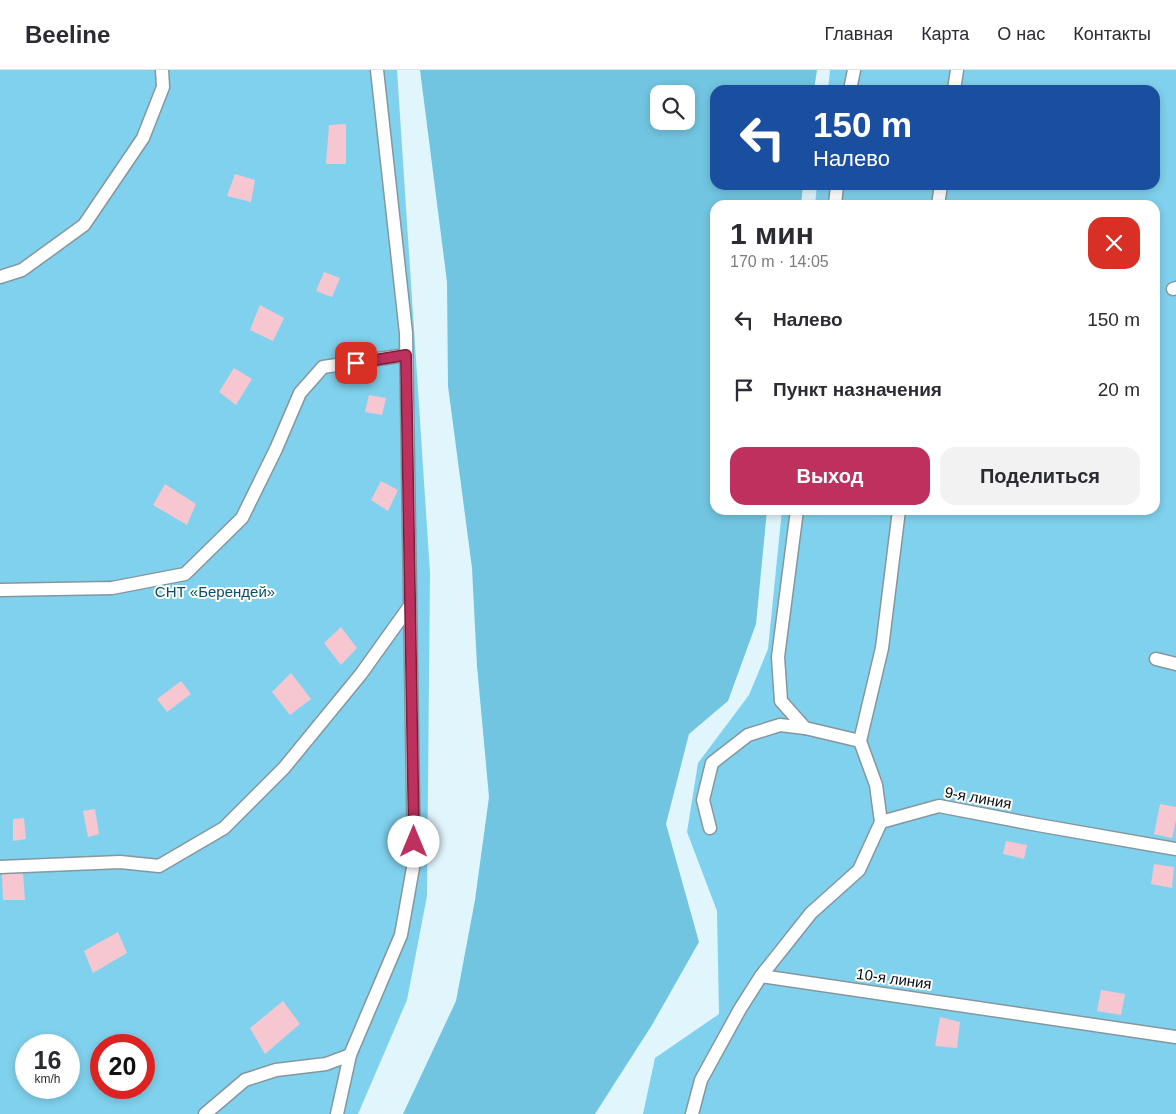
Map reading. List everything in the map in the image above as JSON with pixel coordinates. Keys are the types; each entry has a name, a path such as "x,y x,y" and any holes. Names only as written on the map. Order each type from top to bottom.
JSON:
{"lane":[{"path":"0,277 22,270 84,225 143,138 163,87 162,70"},
{"path":"337,1114 350,1055 401,935 414,862 406,333 377,70"},
{"path":"851,85 854,70"},
{"path":"954,85 956,70"},
{"path":"0,590 112,588 185,574 242,518 300,393 322,368 406,355"},
{"path":"796,515 778,657 781,701 805,728"},
{"path":"692,1114 701,1080 740,1009 761,976 811,913 859,870 881,822 876,785 860,741 882,648 898,515"},
{"path":"0,866 120,862 159,866 224,828 284,768 361,674 409,607"},
{"path":"1156,659 1176,664"},
{"path":"710,828 703,800 712,763 748,735 780,726 805,728 860,741"},
{"name":"9-я линия","path":"881,822 939,806 1176,849"},
{"name":"10-я линия","path":"761,976 1176,1037"},
{"path":"205,1114 245,1080 276,1070 326,1064 350,1055"}],"green space":[{"name":"СНТ «Берендей»","path":"0,70 397,70 430,573 427,896 407,1000 358,1114 0,1114"},
{"path":"830,70 1176,70 1176,1114 643,1114 655,1058 719,1014 717,911 687,832 698,763 749,695 768,649 781,515 1160,515 1160,200 816,200 816,190 1160,190 1160,85 828,85"}],"shaded area":[{"path":"420,70 817,70 815,85 710,85 710,190 802,190 802,200 710,200 710,515 767,515 756,624 728,701 689,734 666,824 699,942 652,1025 595,1114 403,1114 456,1001 475,900 489,797 477,666 472,568 448,386 447,282"}],"building":[{"path":"346,124 346,164 326,164 329,125"},
{"path":"235,174 255,180 251,202 227,196"},
{"path":"324,272 340,278 332,297 316,291"},
{"path":"260,305 284,318 273,341 250,330"},
{"path":"234,368 252,379 236,405 219,392"},
{"path":"369,395 386,398 382,415 365,412"},
{"path":"381,481 398,490 388,511 371,500"},
{"path":"165,484 196,504 187,525 153,505"},
{"path":"341,627 357,648 341,665 324,643"},
{"path":"291,673 311,699 290,715 272,692"},
{"path":"181,681 191,694 167,712 157,699"},
{"path":"1160,804 1176,807 1176,820 1172,838 1154,834"},
{"path":"95,809 99,834 88,837 83,811"},
{"path":"24,818 26,839 13,841 13,819"},
{"path":"1006,841 1027,845 1024,859 1003,854"},
{"path":"1154,864 1174,867 1172,888 1151,884"},
{"path":"23,873 25,900 3,900 2,874"},
{"path":"118,932 127,953 93,973 84,951"},
{"path":"1101,990 1125,994 1121,1015 1097,1011"},
{"path":"283,1001 300,1024 265,1054 250,1028"},
{"path":"940,1017 960,1022 957,1048 935,1046"}],"route":[{"path":"356,363 406,355 414,842"}]}
